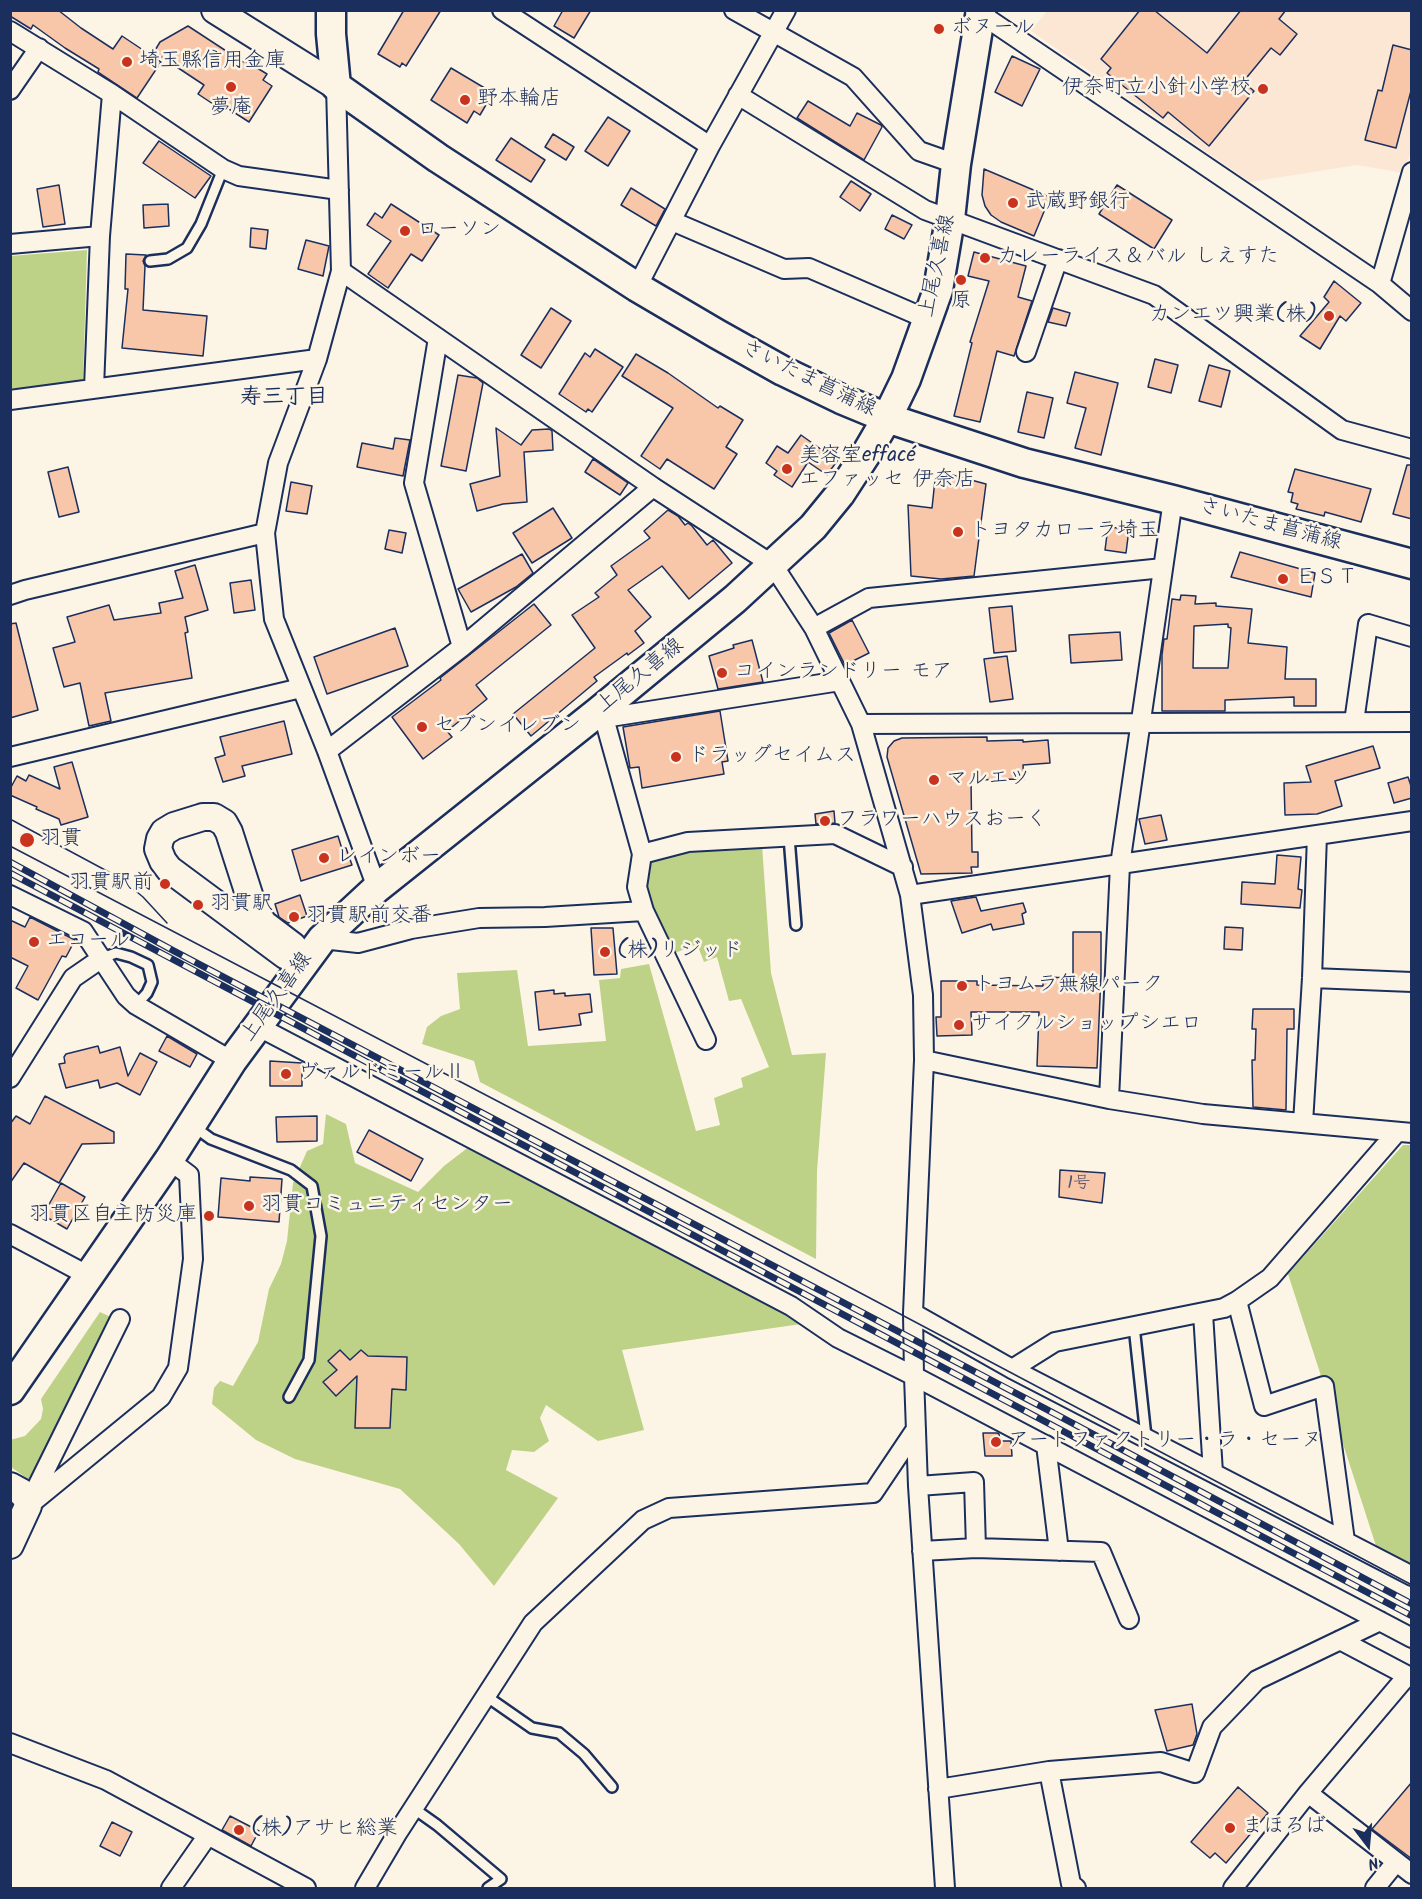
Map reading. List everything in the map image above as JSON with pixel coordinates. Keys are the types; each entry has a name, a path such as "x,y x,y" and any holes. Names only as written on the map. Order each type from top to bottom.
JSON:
{"main road":[{"path":"331,10 336,86"},
{"name":"上尾久喜線","path":"10,1390 169,1160 232,1061 322,939 377,888 601,715 773,565 813,527 840,494 887,418 906,379 938,291 978,12"},
{"name":"さいたま菖蒲線","path":"336,86 438,158 637,287 717,334 841,399 887,418 1024,463 1412,564"}],"street":[{"path":"215,10 336,86 340,271 317,359 278,463 265,532 274,619 327,752 377,888"},
{"path":"502,10 710,146"},
{"path":"734,10 853,77 919,151 956,164"},
{"path":"637,287 710,146 786,10"},
{"path":"978,12 1380,284 1412,311"},
{"path":"10,31 112,94 223,169 239,176 339,190"},
{"path":"10,90 39,48"},
{"path":"94,388 100,236 112,94"},
{"path":"738,95 925,210 1154,295 1342,430 1412,449"},
{"path":"1380,284 1412,172"},
{"path":"672,221 784,268 808,268 929,320"},
{"path":"10,244 100,236"},
{"path":"1026,352 1058,259"},
{"path":"340,271 652,487 773,565 814,628 861,724 910,895 922,995 924,1060 913,1313 914,1376 918,1486 945,1888"},
{"path":"438,338 414,483 462,648"},
{"path":"10,400 317,359"},
{"path":"327,752 462,648 652,487"},
{"path":"1109,1099 1120,865 1173,500"},
{"path":"10,595 265,532"},
{"path":"814,628 869,598 1163,568"},
{"path":"1354,722 1368,624 1412,637"},
{"path":"706,1040 644,911 638,887 642,854 601,715 840,681"},
{"path":"10,757 301,687"},
{"path":"861,724 1412,722"},
{"path":"203,817 214,817 224,824 229,832 254,910 259,918 293,946 303,963 285,955 169,869 158,849 164,831 203,817"},
{"path":"910,895 1412,821"},
{"path":"642,854 688,842 835,834 903,867"},
{"path":"1303,1123 1312,978 1317,835"},
{"path":"198,890 219,888 243,875"},
{"path":"10,895 83,932 126,996 136,1005 232,1061"},
{"path":"322,939 358,943 411,929 480,918 644,911"},
{"path":"10,1078 73,978 102,958"},
{"path":"1312,978 1412,982"},
{"path":"257,1026 792,1306 838,1338 1412,1638"},
{"path":"924,1060 1109,1099 1203,1114 1404,1132"},
{"path":"1012,1369 1054,1342 1224,1308 1237,1301 1269,1278 1404,1132"},
{"path":"28,1506 160,1397 178,1368 193,1259 189,1175 169,1160"},
{"path":"10,1234 89,1276"},
{"path":"1237,1301 1264,1406 1324,1386 1345,1541"},
{"path":"1203,1312 1213,1473"},
{"path":"913,1313 1012,1369 1412,1576"},
{"path":"10,1545 120,1319"},
{"path":"364,1888 412,1808 533,1623 643,1520 669,1508 873,1493 916,1429"},
{"path":"1046,1445 1059,1551"},
{"path":"918,1486 974,1482 976,1548"},
{"path":"10,1486 21,1492 28,1506"},
{"path":"922,1551 976,1548 1101,1552 1129,1618"},
{"path":"938,1789 1049,1771 1161,1762 1195,1773 1212,1727 1257,1680 1380,1621"},
{"path":"1233,1888 1308,1793 1409,1677 1340,1640"},
{"path":"10,1743 106,1780 306,1888"},
{"path":"1049,1771 1071,1884 1077,1888"},
{"path":"1308,1793 1412,1874"},
{"path":"171,1888 208,1835"},
{"path":"1375,1888 1396,1862"}],"lane":[{"path":"150,261 168,260 187,248 201,224 223,169"},
{"path":"789,837 796,924"},
{"path":"102,958 116,953 148,965 152,982 147,993 136,1005"},
{"path":"191,1125 211,1139 291,1170 312,1186 321,1236 309,1360 289,1397"},
{"path":"1134,1326 1146,1438"},
{"path":"486,1696 532,1728 559,1733 584,1754 612,1787"},
{"path":"412,1808 437,1824 501,1879 488,1888"}],"shaded area":[{"name":"伊奈町立小針小学校","path":"1047,11 1411,11 1412,148 1404,173 1357,165 1250,182 1031,31"}],"green space":[{"path":"87,250 83,383 11,393 10,256"},
{"path":"762,845 771,973 792,1055 826,1053 817,1171 816,1259 480,1082 474,1061 422,1044 427,1027 441,1016 460,1009 457,973 517,970 528,1046 606,1041 599,980 620,978 621,969 649,964 696,1131 720,1125 714,1098 743,1087 741,1078 769,1067 741,999 729,1001 717,957 704,962 697,944 675,953 646,901 644,883 648,859 691,848"},
{"path":"326,1114 346,1124 355,1163 418,1192 444,1166 470,1146 784,1309 801,1324 622,1350 644,1430 598,1441 546,1405 540,1418 549,1441 534,1452 512,1450 506,1470 558,1498 494,1586 459,1544 400,1489 295,1459 256,1440 212,1404 214,1388 220,1381 233,1386 258,1342 269,1289 281,1264 287,1241 293,1183 307,1151 323,1144"},
{"path":"1403,1145 1411,1145 1411,1566 1378,1552 1288,1274"},
{"path":"100,1312 113,1318 32,1482 11,1467 10,1440 25,1436 41,1419 43,1409 41,1399"}],"building":[{"path":"10,10 58,10 113,49 122,36 161,62 137,98 98,72 99,69 33,25 31,29 10,16"},
{"path":"404,10 441,10 406,66 402,63 400,67 378,54"},
{"path":"563,10 591,10 574,38 554,26"},
{"path":"1140,10 1154,10 1207,53 1241,10 1286,10 1279,19 1297,34 1280,55 1271,48 1243,82 1254,91 1209,146 1168,112 1163,118 1107,73 1111,68 1101,59"},
{"path":"188,26 243,62 244,60 267,74 263,80 272,86 249,122 218,102 216,106 198,94 204,85 154,52 160,42"},
{"path":"1393,45 1412,50 1412,87 1396,148 1365,140 1378,90 1382,91"},
{"path":"1012,56 1040,69 1022,106 995,92"},
{"path":"451,68 493,93 480,115 474,111 467,123 431,100"},
{"path":"808,101 850,126 857,113 881,125 864,160 797,118"},
{"path":"608,117 630,131 608,166 585,151"},
{"path":"553,134 574,147 566,160 545,147"},
{"path":"511,138 545,160 531,182 496,160"},
{"path":"159,141 211,176 195,198 143,163"},
{"path":"984,169 1050,197 1034,236 1001,222 991,215 982,195"},
{"path":"851,181 871,194 860,211 840,197"},
{"path":"59,185 65,224 43,227 37,189"},
{"path":"1117,185 1172,220 1154,249 1099,214"},
{"path":"631,188 665,209 656,226 621,205"},
{"path":"168,204 169,226 144,228 143,205"},
{"path":"391,204 439,235 422,261 411,254 388,288 368,274 391,241 367,225 375,213 382,218"},
{"path":"892,215 912,225 904,239 885,229"},
{"path":"251,228 268,230 266,249 250,247"},
{"path":"306,240 329,246 323,276 298,269"},
{"path":"974,252 1026,266 1018,297 1032,301 1014,356 997,351 980,422 954,416 972,343 970,342 989,281 968,276"},
{"path":"126,254 146,255 143,261 145,266 143,310 207,316 203,356 122,348 128,289 125,289"},
{"path":"1334,281 1361,303 1346,321 1340,316 1320,349 1300,336 1329,302 1324,297"},
{"path":"551,308 571,321 541,368 521,355"},
{"path":"1053,308 1070,313 1066,326 1048,322"},
{"path":"595,349 623,367 592,412 588,409 586,412 559,394 585,353 590,357"},
{"path":"636,354 718,408 720,406 743,420 726,447 737,454 714,489 667,459 660,469 641,456 673,408 622,376"},
{"path":"1155,359 1178,365 1171,393 1148,387"},
{"path":"1209,365 1230,371 1221,407 1199,401"},
{"path":"1075,372 1118,383 1101,455 1075,448 1086,408 1067,403"},
{"path":"458,375 477,378 483,383 466,471 441,466"},
{"path":"1027,392 1053,398 1044,438 1018,432"},
{"path":"496,428 521,445 532,430 549,429 552,431 553,450 524,452 527,502 503,504 477,511 470,484 500,476"},
{"path":"801,435 822,450 825,446 840,457 827,475 808,462 792,487 774,475 777,471 766,463 777,446 788,453"},
{"path":"395,438 410,440 403,476 357,467 362,443 393,449"},
{"path":"593,459 628,483 620,495 585,472"},
{"path":"1407,465 1412,465 1412,519 1393,514"},
{"path":"68,467 79,512 59,517 48,472"},
{"path":"1295,469 1371,489 1361,522 1325,512 1324,516 1296,509 1298,504 1291,502 1293,493 1288,492"},
{"path":"945,473 986,484 974,576 941,579 911,576 908,505 932,508 935,480"},
{"path":"291,482 312,486 307,514 286,511"},
{"path":"553,508 572,538 532,563 513,533"},
{"path":"668,510 678,516 685,525 688,523 692,526 707,545 713,540 732,563 689,599 662,566 628,590 651,617 635,631 644,643 594,677 597,681 531,736 513,714 595,648 572,615 599,597 595,593 617,575 611,566 650,538 644,531"},
{"path":"1108,527 1129,529 1126,553 1105,550"},
{"path":"389,530 406,533 402,553 385,549"},
{"path":"1240,552 1315,573 1311,597 1231,577"},
{"path":"522,554 533,573 516,587 471,612 458,589"},
{"path":"195,565 208,610 185,617 188,632 185,633 192,678 105,693 111,721 89,726 80,683 64,687 53,648 75,642 67,617 109,605 114,620 161,613 159,603 183,598 175,571"},
{"path":"251,580 255,610 234,613 230,583"},
{"path":"1181,595 1196,596 1195,604 1216,603 1216,606 1252,609 1248,643 1287,647 1285,679 1316,679 1316,706 1294,706 1294,697 1225,700 1225,711 1162,711 1164,639 1167,639 1172,599 1180,600","holes":["1228,624 1231,628 1228,668 1193,668 1194,626"]},
{"path":"534,604 551,625 476,685 487,699 447,731 452,737 423,759 392,717"},
{"path":"1012,606 1016,651 994,653 989,608"},
{"path":"852,620 869,653 845,665 829,633"},
{"path":"16,623 38,710 10,718 10,624"},
{"path":"395,628 408,666 327,694 314,657"},
{"path":"1120,632 1122,660 1071,663 1069,635"},
{"path":"752,640 763,682 718,689 709,656 734,648 733,645"},
{"path":"1007,656 1013,699 990,702 984,659"},
{"path":"720,711 728,761 722,762 724,774 642,788 639,767 630,768 623,727"},
{"path":"284,721 292,754 242,766 245,776 223,782 215,758 225,755 220,737"},
{"path":"987,737 987,741 1048,740 1050,763 1023,765 1024,779 971,780 972,852 978,852 978,867 971,867 972,873 921,874 887,757 888,748 894,741 902,738"},
{"path":"1373,746 1380,768 1335,781 1342,806 1317,814 1285,815 1284,783 1311,782 1306,766"},
{"path":"72,762 88,817 61,825 59,819 10,795 10,789 17,776 26,781 29,775 60,789 54,767"},
{"path":"1408,777 1412,798 1394,803 1388,783"},
{"path":"834,811 835,823 816,824 815,814"},
{"path":"1161,815 1167,840 1145,844 1139,819"},
{"path":"338,836 342,849 346,848 352,865 301,881 292,850"},
{"path":"1277,855 1301,857 1298,889 1302,890 1300,908 1241,904 1242,882 1275,884"},
{"path":"300,895 307,916 288,923 279,917 275,904"},
{"path":"976,897 981,911 1023,903 1026,912 1022,914 1024,924 993,930 991,924 962,933 951,901"},
{"path":"30,917 75,940 66,957 62,956 38,1000 16,988 28,966 10,957 10,920 25,927"},
{"path":"1225,927 1243,928 1242,950 1224,949"},
{"path":"591,928 613,928 617,974 594,975"},
{"path":"1073,932 1101,932 1097,1068 1037,1066 1039,1012 971,1012 972,1035 937,1036 936,1017 941,1017 941,981 977,981 977,985 1043,986 1043,977 1073,978"},
{"path":"554,990 554,994 565,993 565,996 590,994 592,1012 579,1014 581,1025 539,1030 535,992"},
{"path":"1253,1009 1294,1009 1294,1029 1287,1029 1286,1110 1253,1107 1252,1060 1255,1060 1256,1029 1252,1029"},
{"path":"167,1036 197,1054 190,1067 159,1051"},
{"path":"98,1046 100,1053 120,1047 128,1076 140,1053 157,1062 140,1095 117,1083 100,1088 98,1080 66,1088 59,1064 65,1063 66,1054"},
{"name":"ヴァルドミールⅡ","path":"270,1061 302,1063 302,1086 270,1086"},
{"path":"45,1096 114,1132 114,1143 82,1144 59,1183 24,1163 10,1183 10,1124 16,1116 30,1124"},
{"path":"317,1116 317,1141 277,1142 276,1117"},
{"path":"369,1130 423,1159 411,1181 357,1152"},
{"path":"1060,1170 1105,1173 1102,1203 1059,1197"},
{"name":"羽貫コミュニティセンター","path":"250,1177 282,1179 279,1222 218,1217 221,1178 250,1181"},
{"path":"61,1183 85,1197 67,1229 43,1215"},
{"path":"340,1350 350,1360 361,1350 368,1356 407,1357 406,1390 392,1389 390,1428 355,1428 357,1376 336,1396 323,1382 337,1370 328,1361"},
{"path":"983,1433 997,1433 1000,1441 1011,1441 1012,1456 985,1456"},
{"path":"1192,1704 1197,1734 1193,1745 1167,1751 1155,1710"},
{"path":"1412,1782 1412,1859 1372,1829"},
{"name":"まほろば","path":"1238,1787 1268,1813 1226,1863 1215,1853 1210,1858 1191,1842"},
{"path":"230,1816 259,1831 251,1846 222,1830"},
{"path":"112,1822 132,1832 120,1856 100,1846"}],"tram line":[{"path":"10,819 120,878 143,897 167,923"},
{"path":"10,846 1412,1585"}],"railway":[{"path":"10,862 174,951 1412,1604"},
{"path":"10,873 1412,1616"}],"place":[{"name":"ボヌール","path":"939,29"},
{"name":"埼玉縣信用金庫","path":"127,62"},
{"name":"夢庵","path":"231,87"},
{"name":"伊奈町立小針小学校","path":"1263,89"},
{"name":"野本輪店","path":"465,100"},
{"name":"武蔵野銀行","path":"1013,203"},
{"name":"ローソン","path":"405,231"},
{"name":"カレーライス＆バル しえすた","path":"985,258"},
{"name":"原","path":"961,280"},
{"name":"カンエツ興業(株)","path":"1329,316"},
{"name":"美容室effacé エファッセ 伊奈店","path":"787,469"},
{"name":"トヨタカローラ埼玉","path":"958,532"},
{"name":"ＥＳＴ","path":"1283,579"},
{"name":"コインランドリー モア","path":"722,673"},
{"name":"セブンイレブン","path":"422,727"},
{"name":"ドラッグセイムス","path":"676,757"},
{"name":"マルエツ","path":"934,780"},
{"name":"フラワーハウスおーく","path":"825,821"},
{"name":"羽貫","path":"27,840"},
{"name":"レインボー","path":"324,858"},
{"name":"羽貫駅前","path":"165,884"},
{"name":"羽貫駅","path":"198,905"},
{"name":"羽貫駅前交番","path":"294,917"},
{"name":"エコール","path":"34,942"},
{"name":"(株)リジッド","path":"605,952"},
{"name":"トヨムラ無線パーク","path":"962,986"},
{"name":"サイクルショップシエロ","path":"959,1025"},
{"name":"ヴァルドミールⅡ","path":"286,1074"},
{"name":"羽貫コミュニティセンター","path":"249,1206"},
{"name":"羽貫区自主防災庫","path":"209,1216"},
{"name":"アートファクトリー・ラ・セーヌ","path":"996,1442"},
{"name":"まほろば","path":"1230,1828"},
{"name":"(株)アサヒ総業","path":"239,1830"}],"district":[{"name":"寿三丁目","path":"284,399"}]}
